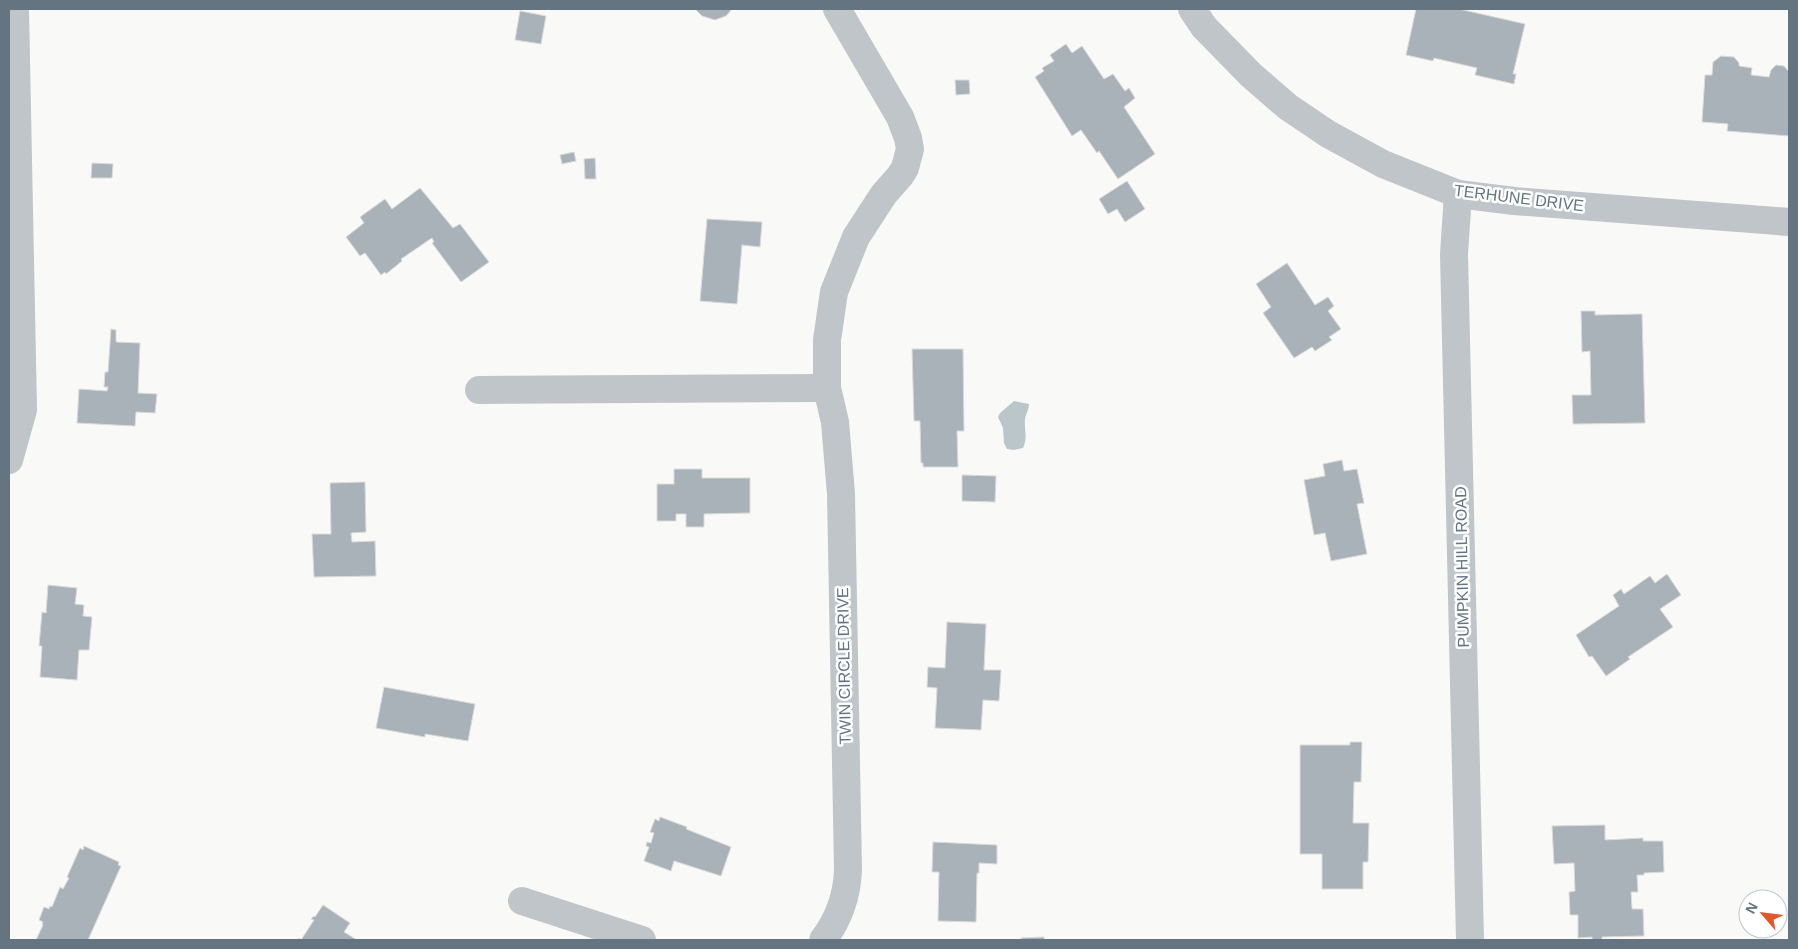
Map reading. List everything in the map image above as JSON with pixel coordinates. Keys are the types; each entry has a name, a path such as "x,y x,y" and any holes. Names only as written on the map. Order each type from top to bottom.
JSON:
{"street":[{"path":"9,460 23,410 15,9"},
{"name":"TWIN CIRCLE DRIVE","path":"823,940 839,914 847,884 848,870 841,494 835,422 827,388 827,340 834,292 856,237 884,194 905,168 910,149 900,117 837,9"},
{"name":"TERHUNE DRIVE","path":"1192,9 1204,27 1251,75 1288,107 1328,134 1383,164 1458,194 1514,201 1789,222"},
{"name":"PUMPKIN HILL ROAD","path":"1458,194 1454,254 1470,940"},
{"path":"479,390 827,388"},
{"path":"522,901 642,940"}],"shaded area":[{"path":"1014,401 1029,404 1029,408 1025,419 1026,437 1023,448 1014,450 1007,449 1004,443 1003,428 998,417"}],"building":[{"path":"695,9 732,9 726,16 715,20 702,16"},
{"path":"1416,9 1459,9 1525,24 1513,74 1516,74 1514,84 1475,75 1477,68 1434,58 1433,61 1406,55"},
{"path":"520,11 546,16 541,44 515,40"},
{"path":"1066,44 1072,53 1082,46 1104,79 1113,74 1125,91 1129,88 1135,98 1124,107 1155,154 1118,179 1099,151 1097,153 1081,130 1072,136 1035,77 1044,71 1042,68 1054,61 1050,55"},
{"path":"1721,56 1734,57 1739,66 1752,68 1751,75 1769,77 1771,70 1776,65 1784,66 1789,72 1789,136 1727,131 1728,124 1702,122 1705,75 1712,75 1713,62"},
{"path":"955,80 969,80 970,94 956,95"},
{"path":"574,152 576,161 562,164 560,155"},
{"path":"595,158 596,179 585,179 584,159"},
{"path":"92,163 113,164 112,178 91,178"},
{"path":"1127,181 1145,209 1125,222 1117,209 1108,214 1099,199"},
{"path":"420,188 453,228 460,224 489,262 461,282 432,243 434,242 432,238 401,259 402,261 386,274 385,272 381,275 365,253 360,256 346,237 364,223 360,217 385,199 392,209"},
{"path":"707,219 762,222 760,247 742,245 737,304 700,301"},
{"path":"1287,263 1315,305 1328,297 1334,306 1328,311 1341,329 1329,337 1332,340 1315,351 1312,347 1294,358 1263,313 1271,307 1256,284"},
{"path":"1581,311 1595,311 1595,315 1642,314 1645,423 1573,424 1572,395 1591,395 1590,351 1582,352"},
{"path":"111,329 116,330 116,342 140,343 138,393 157,394 155,413 136,412 135,426 77,423 79,389 107,391 108,387 104,387 105,372 108,372"},
{"path":"912,349 963,349 964,431 957,431 958,467 923,467 923,463 921,463 920,421 914,421"},
{"path":"1342,460 1344,471 1357,469 1364,503 1357,504 1367,554 1331,561 1325,533 1314,535 1304,480 1325,476 1323,464"},
{"path":"674,469 702,469 702,478 750,478 750,513 704,514 704,527 686,527 686,514 676,514 676,521 657,521 657,484 674,484"},
{"path":"962,475 996,476 995,502 962,501"},
{"path":"365,482 366,532 351,533 352,542 375,541 376,576 314,577 312,534 331,534 330,483"},
{"path":"1667,574 1681,595 1660,609 1673,627 1628,657 1630,659 1606,676 1592,656 1589,657 1576,635 1619,606 1613,595 1621,589 1624,594 1650,576 1655,583"},
{"path":"48,585 77,588 75,604 84,605 83,616 92,617 89,650 79,650 77,680 40,677 42,646 39,646 42,612 46,613"},
{"path":"947,622 986,624 984,670 1001,670 999,701 983,700 981,730 935,728 937,688 927,687 928,667 945,668"},
{"path":"384,687 475,704 468,741 425,734 425,737 376,728"},
{"path":"1350,742 1362,742 1361,782 1354,782 1353,823 1369,823 1368,862 1363,862 1363,889 1322,889 1322,854 1300,854 1300,745 1350,745"},
{"path":"660,817 731,847 721,876 674,861 671,871 644,861 649,847 646,846 647,842 651,843 654,833 650,832 655,819 659,821"},
{"path":"1605,825 1605,840 1643,838 1643,841 1663,841 1664,872 1637,875 1638,892 1631,892 1632,909 1643,909 1644,936 1602,937 1602,940 1592,940 1592,937 1578,938 1578,915 1570,915 1569,892 1575,891 1574,863 1554,864 1552,826"},
{"path":"933,842 997,845 997,864 979,863 976,922 938,921 939,872 932,872"},
{"path":"84,846 119,862 118,865 121,866 88,940 36,940 43,925 43,922 39,920 44,907 49,909 50,906 52,907 60,887 63,889 69,878 67,877 80,848 83,850"},
{"path":"323,905 350,923 344,932 357,940 301,940 314,920 311,919 315,917"},
{"path":"1044,937 1044,940 1021,940 1021,938"}]}
